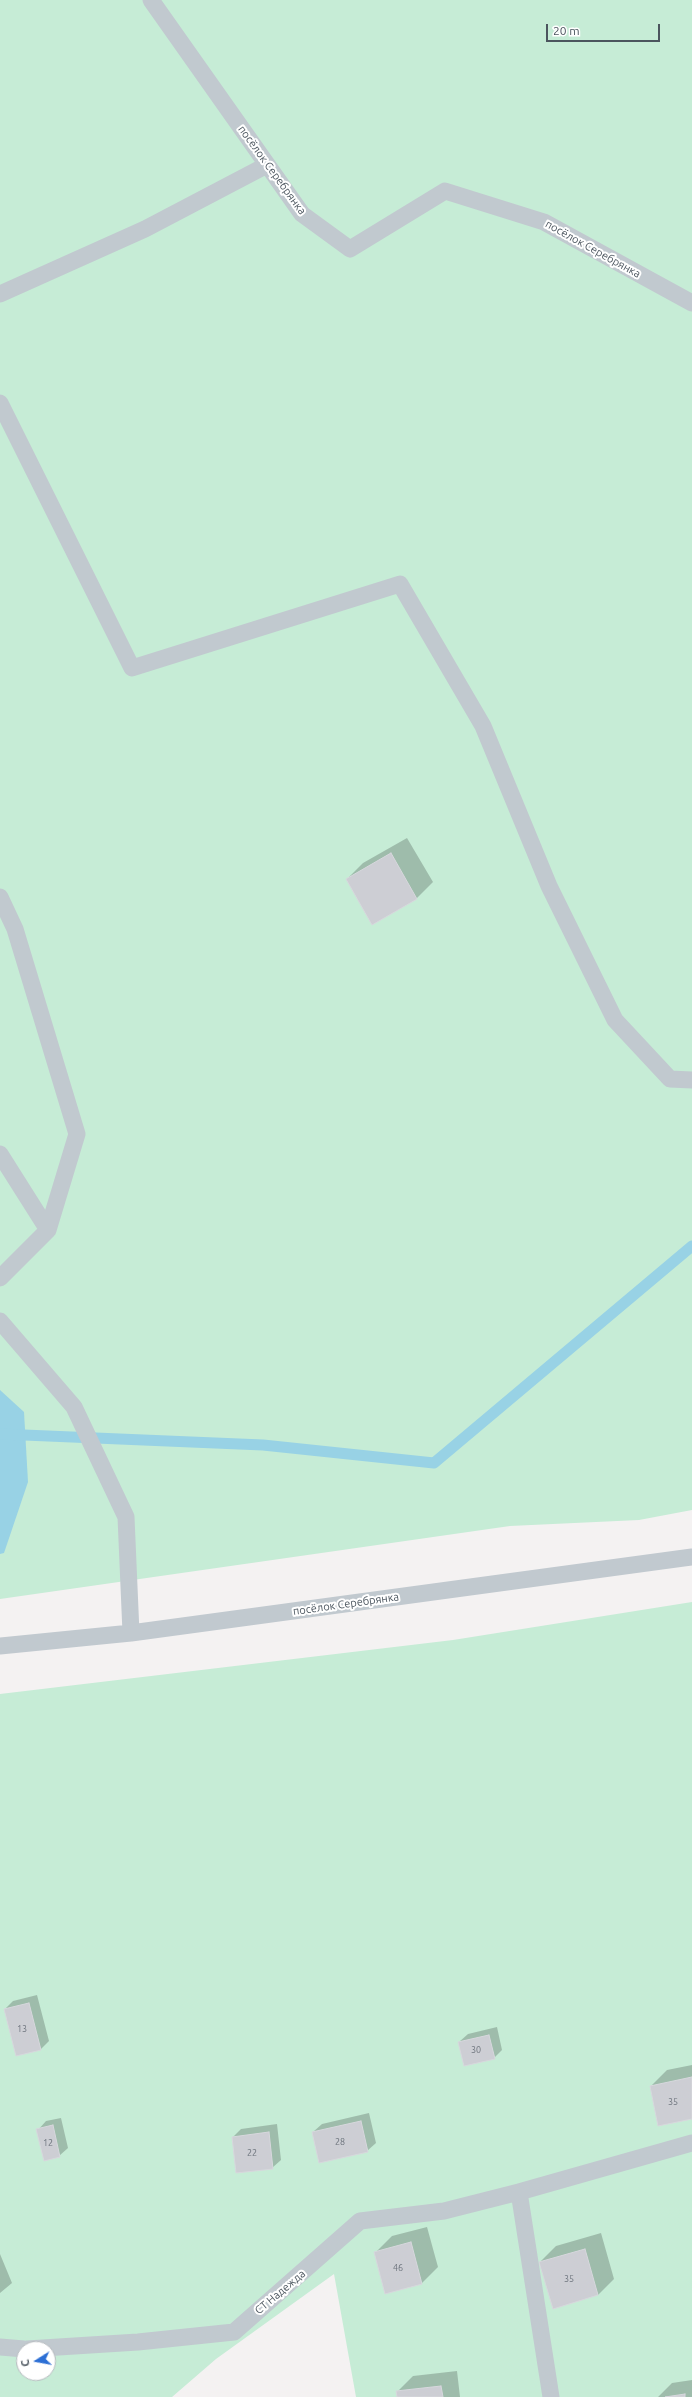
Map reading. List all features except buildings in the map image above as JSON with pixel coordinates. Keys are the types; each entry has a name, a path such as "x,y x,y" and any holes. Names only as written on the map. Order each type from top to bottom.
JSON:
{"lane":[{"name":"посёлок Серебрянка","path":"151,0 302,214 350,249 445,191 544,222 692,303"},
{"path":"0,294 145,229 267,165"},
{"path":"0,403 132,668 400,584 483,726 549,886 615,1020 670,1079 692,1080"},
{"path":"0,897 15,929 77,1134 48,1230 0,1278"},
{"path":"0,1154 48,1230"},
{"path":"0,1321 74,1407 126,1517 131,1633"},
{"name":"посёлок Серебрянка","path":"0,1646 131,1633 692,1557"},
{"name":"СТ Надежда","path":"56,2347 138,2342 234,2332 304,2272 360,2221 444,2211 691,2145"},
{"path":"519,2192 551,2397"},
{"name":"СТ Надежда","path":"0,2348 16,2349"}],"green space":[{"path":"0,0 692,0 692,1510 639,1520 510,1526 0,1599"},
{"path":"692,1602 692,2397 356,2397 334,2274 216,2359 172,2397 0,2397 0,1694 453,1640"}],"water":[{"path":"0,1390 24,1412 28,1482 4,1553 0,1554"}],"waterway":[{"path":"0,1434 263,1445 434,1463 692,1246"}]}
